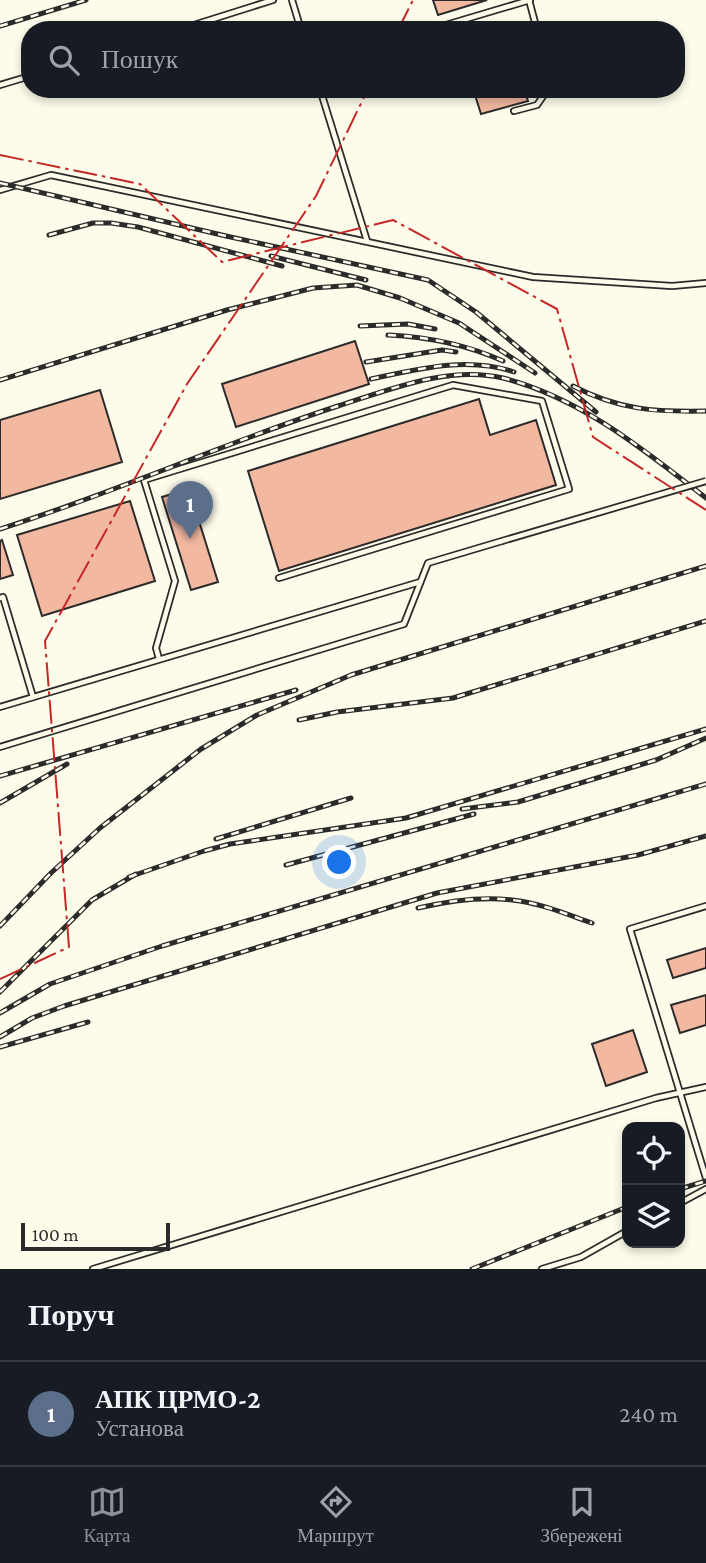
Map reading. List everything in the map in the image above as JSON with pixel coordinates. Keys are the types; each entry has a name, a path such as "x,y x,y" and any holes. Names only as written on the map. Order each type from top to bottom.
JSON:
{"lane":[{"path":"206,21 273,0"},
{"path":"292,0 298,21"},
{"path":"459,21 529,0 535,21"},
{"path":"0,85 21,79"},
{"path":"323,98 368,242"},
{"path":"514,111 537,105 542,98"},
{"path":"0,190 51,175 533,276 672,286 706,283"},
{"path":"159,659 156,648 174,581 144,480 453,385 542,401 569,489 279,578"},
{"path":"0,747 404,624 428,563 706,481"},
{"path":"0,707 421,582"},
{"path":"0,598 3,597 33,697"},
{"path":"706,906 630,929 706,1178"},
{"path":"93,1269 656,1098 706,1087"},
{"path":"685,1200 706,1189"},
{"path":"542,1269 581,1256 622,1234"}],"building":[{"path":"433,0 487,0 438,15"},
{"path":"476,98 527,98 528,101 481,114"},
{"path":"355,341 369,384 236,427 222,384"},
{"path":"100,390 122,462 0,499 0,420"},
{"path":"479,399 490,435 536,420 556,485 279,571 248,471"},
{"path":"189,489 218,582 191,590 162,497"},
{"path":"130,501 155,581 42,616 17,535"},
{"path":"2,540 13,575 0,579 0,541"},
{"path":"706,948 706,968 673,978 667,960"},
{"path":"706,995 706,1025 680,1033 671,1005"},
{"path":"633,1030 647,1072 606,1086 592,1044"}],"railway":[{"path":"0,26 86,0"},
{"path":"0,183 428,280 476,312 596,412"},
{"path":"49,235 93,223 111,223 138,227 282,266"},
{"path":"271,256 366,280"},
{"path":"0,380 227,310 313,288 357,285 400,298 459,323 535,373"},
{"path":"360,326 408,324 435,329"},
{"path":"388,335 447,342 503,361"},
{"path":"366,362 442,350 456,352"},
{"path":"371,379 425,368 460,365 496,367 514,372"},
{"path":"0,529 338,406 419,381 461,375 503,378 559,398 635,444 706,498"},
{"path":"573,386 622,405 670,411 706,411"},
{"path":"0,926 51,873 100,828 201,749 257,715 351,675 706,566"},
{"path":"299,720 337,712 453,698 706,621"},
{"path":"0,776 296,690"},
{"path":"129,877 230,844 406,818 706,729"},
{"path":"462,809 518,802 656,760 706,738"},
{"path":"0,803 67,764"},
{"path":"0,1013 50,984 162,946 706,784"},
{"path":"216,839 351,798"},
{"path":"286,865 474,814"},
{"path":"0,1037 32,1018 64,1006 437,893 638,855 706,836"},
{"path":"0,992 92,900 136,874"},
{"path":"418,908 465,900 500,899 543,906 592,923"},
{"path":"0,1047 88,1022"},
{"path":"685,1187 706,1181"},
{"path":"472,1269 622,1209"}],"power":[{"path":"402,21 413,0"},
{"path":"0,979 69,947 45,641 187,384 316,196 364,98"},
{"path":"0,155 140,184 222,262 393,220 557,309 593,437 706,510"}],"place":[{"name":"АПК ЦРМО-2","path":"190,539"}]}
